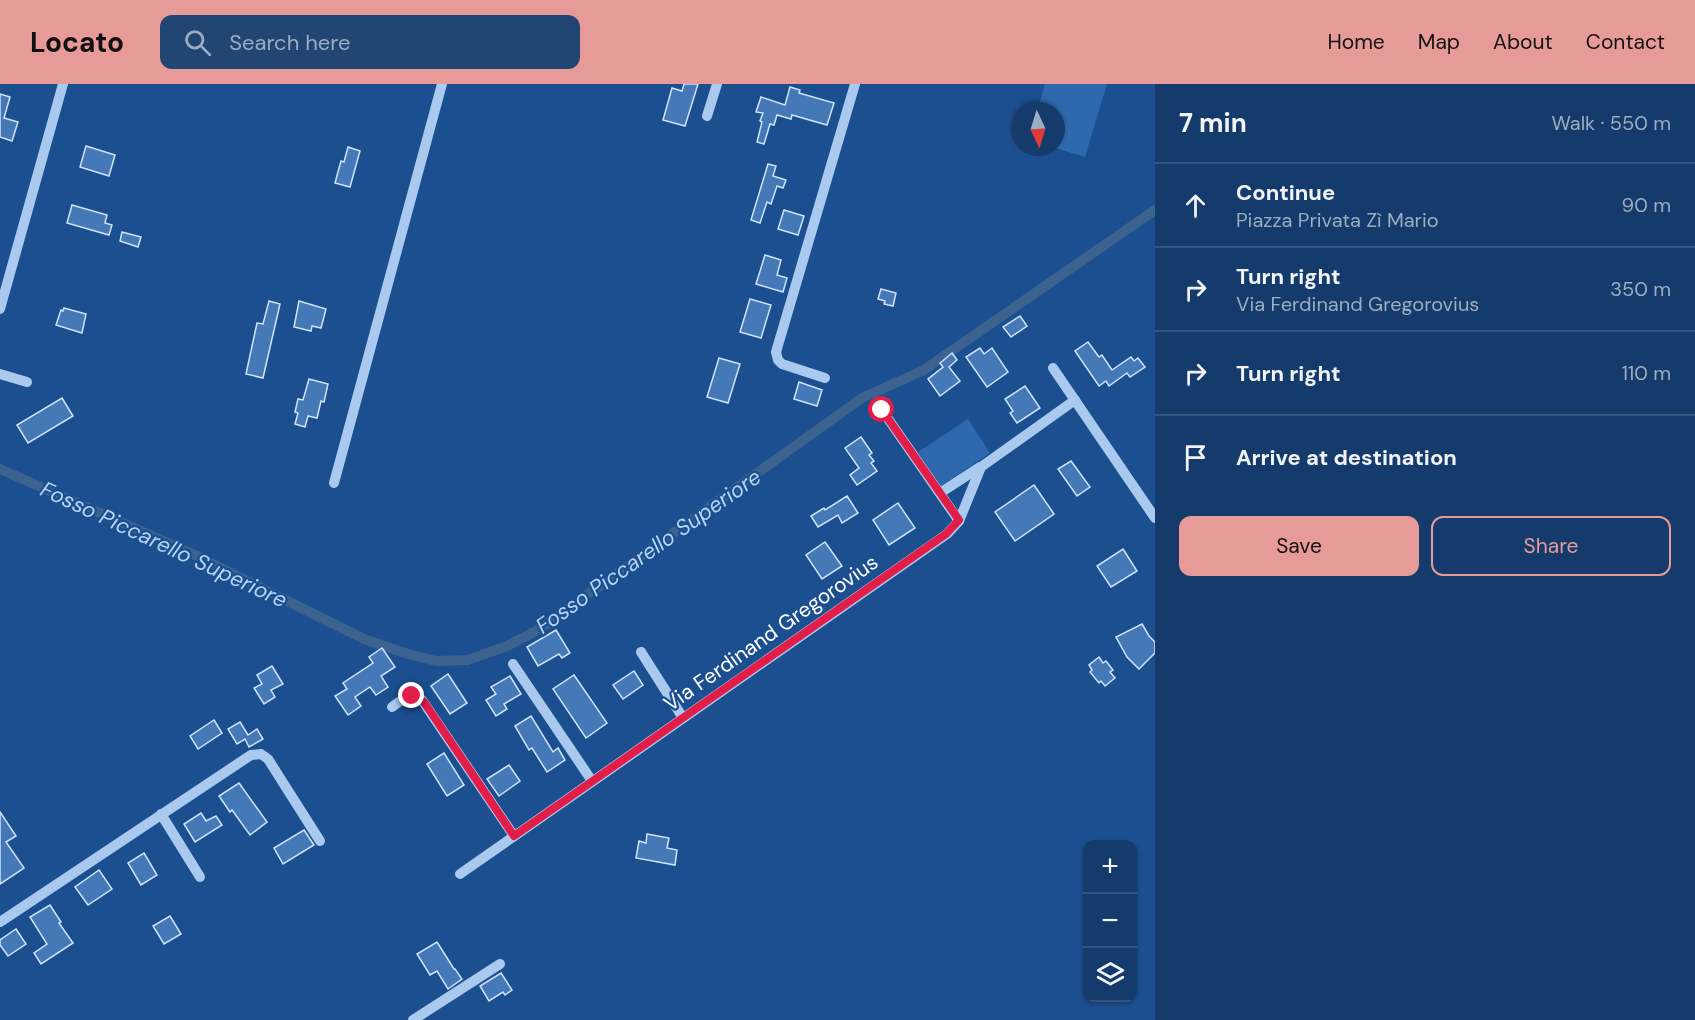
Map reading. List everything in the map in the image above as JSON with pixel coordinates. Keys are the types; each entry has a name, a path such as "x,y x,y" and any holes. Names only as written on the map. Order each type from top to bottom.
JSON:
{"street":[{"path":"0,309 63,84"},
{"path":"334,483 442,84"},
{"path":"707,116 717,84"},
{"path":"825,378 782,364 776,352 855,84"},
{"path":"1053,368 1155,518"},
{"path":"0,374 27,382"},
{"path":"940,493 981,467 1075,400"},
{"path":"882,410 959,520"},
{"name":"Via Ferdinand Gregorovius","path":"460,874 946,534 959,520 981,467"},
{"path":"641,652 683,718"},
{"path":"513,664 592,781"},
{"path":"392,707 409,696 422,699 514,836"},
{"path":"0,922 247,756 256,753 270,761 320,841"},
{"path":"161,814 200,877"},
{"path":"413,1020 500,964"}],"shaded area":[{"path":"1045,84 1107,84 1085,157 1065,151 1065,102 1040,102"},
{"path":"968,419 990,453 941,486 918,452"}],"building":[{"path":"684,84 698,84 685,126 663,120 672,88 682,91"},
{"path":"790,87 800,90 799,93 834,103 827,125 792,115 791,119 777,115 774,125 770,124 764,144 757,142 763,113 756,112 761,97 785,105"},
{"path":"0,94 10,97 4,118 18,122 12,141 0,137"},
{"path":"86,146 115,155 109,176 80,167"},
{"path":"348,147 360,151 350,187 335,183 341,161 344,162"},
{"path":"768,164 776,166 773,176 786,180 783,188 777,186 771,204 767,202 760,223 751,220"},
{"path":"72,205 107,215 105,223 112,225 109,235 67,223"},
{"path":"784,210 804,216 798,235 778,229"},
{"path":"122,232 141,237 138,247 120,241"},
{"path":"765,255 781,260 777,275 787,278 783,292 756,284"},
{"path":"881,289 896,293 893,306 884,304 885,301 878,299"},
{"path":"750,299 771,305 761,338 740,332"},
{"path":"269,301 280,304 263,378 246,374 257,323 263,324"},
{"path":"299,301 326,309 321,328 312,326 311,331 294,327"},
{"path":"64,308 86,314 82,333 56,325 61,310 63,311"},
{"path":"1020,316 1027,326 1011,337 1003,327"},
{"path":"1088,342 1099,357 1102,355 1112,370 1131,357 1134,361 1138,358 1145,367 1130,377 1127,373 1109,386 1106,381 1099,386 1075,351"},
{"path":"980,348 984,354 992,348 1008,372 987,387 966,357"},
{"path":"952,353 957,360 949,367 960,381 940,396 928,379 943,367 940,363"},
{"path":"719,358 740,364 728,403 707,397"},
{"path":"309,379 328,384 317,418 308,416 305,427 295,424 298,413 295,412 298,399 303,400"},
{"path":"799,382 822,390 817,406 794,399"},
{"path":"1025,386 1040,408 1017,423 1005,399"},
{"path":"62,398 73,416 28,443 17,425"},
{"path":"861,437 872,453 869,455 874,461 871,463 877,471 857,485 850,475 859,468 845,448"},
{"path":"1071,461 1090,487 1077,496 1058,469"},
{"path":"1034,485 1054,514 1015,541 995,512"},
{"path":"847,496 858,513 842,523 838,515 818,527 811,516"},
{"path":"898,503 915,528 889,545 873,520"},
{"path":"825,542 842,566 822,579 806,555"},
{"path":"1123,549 1137,571 1111,587 1097,566"},
{"path":"1142,624 1155,642 1155,653 1139,669 1127,657 1116,637"},
{"path":"556,630 570,653 562,658 559,654 538,666 527,647"},
{"path":"382,648 395,667 381,676 388,687 376,695 370,687 355,697 361,706 348,715 335,696 347,689 343,683 373,663 369,657"},
{"path":"1099,657 1103,663 1106,661 1113,670 1110,672 1115,678 1105,686 1101,681 1099,683 1090,672 1092,670 1089,665"},
{"path":"272,666 283,684 271,690 275,697 264,704 254,688 262,684 257,675"},
{"path":"634,671 643,685 623,699 613,685"},
{"path":"448,674 467,703 450,714 431,686"},
{"path":"574,675 607,723 586,738 553,689"},
{"path":"510,676 521,694 504,704 507,709 496,716 486,700 496,694 491,687"},
{"path":"531,716 553,752 558,748 565,760 547,772 532,748 529,750 515,726"},
{"path":"214,720 222,733 198,749 190,736"},
{"path":"240,722 248,735 257,729 263,739 249,747 245,739 237,744 228,729"},
{"path":"444,753 464,785 447,796 427,764"},
{"path":"509,765 520,781 499,796 487,779"},
{"path":"239,783 267,822 250,835 219,796"},
{"path":"0,812 16,836 6,842 24,868 0,884"},
{"path":"201,813 206,821 216,816 222,825 195,842 184,824"},
{"path":"304,830 314,845 283,864 274,848"},
{"path":"647,834 669,838 667,848 677,850 675,865 636,858 639,841 646,843"},
{"path":"144,853 157,875 141,885 128,863"},
{"path":"99,870 112,889 88,905 75,887"},
{"path":"50,905 73,943 41,964 34,953 47,944 30,917"},
{"path":"170,916 181,934 164,944 153,926"},
{"path":"16,929 26,944 8,956 0,945 0,940"},
{"path":"437,942 462,979 448,989 437,971 430,975 417,954"},
{"path":"501,973 512,990 505,995 503,992 489,1001 480,986"}],"waterway":[{"name":"Fosso Piccarello Superiore","path":"0,469 193,554 364,639 436,661 468,660 507,646 538,630 862,398 924,370 1155,210"}],"route":[{"path":"412,696 422,699 514,836 955,526 959,520 882,410"}]}
